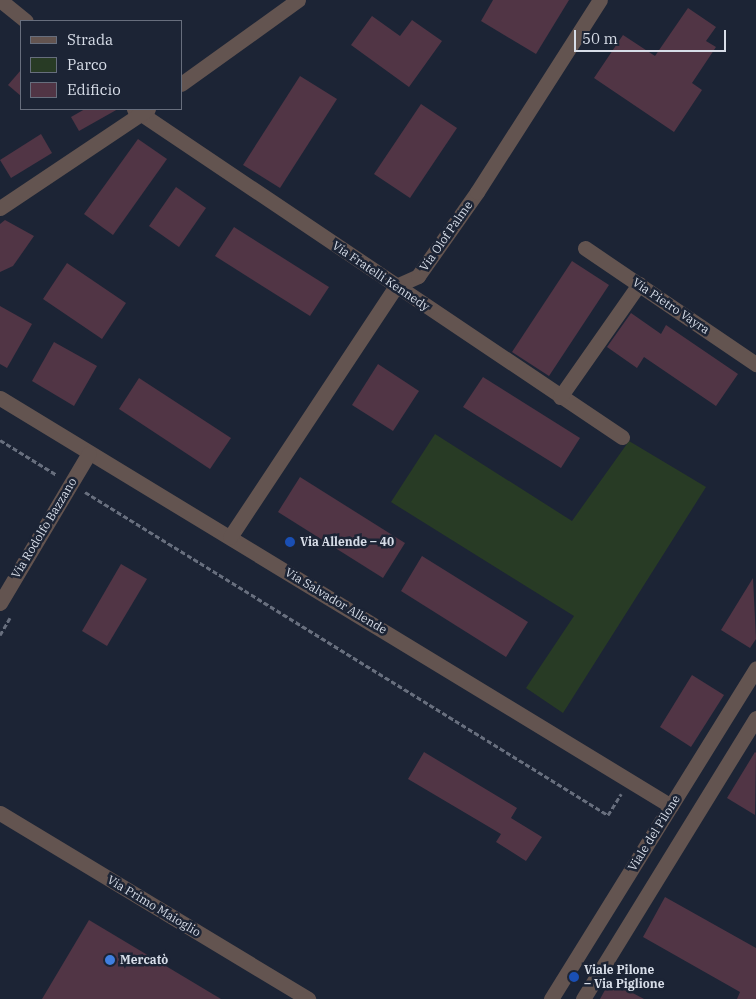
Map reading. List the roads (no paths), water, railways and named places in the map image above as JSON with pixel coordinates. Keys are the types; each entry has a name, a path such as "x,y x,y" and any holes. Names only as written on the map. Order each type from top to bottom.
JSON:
{"street":[{"path":"0,0 25,20"},
{"path":"182,83 298,0"},
{"name":"Via Olof Palme","path":"396,286 418,276 477,192 600,0"},
{"path":"0,208 141,110"},
{"name":"Via Fratelli Kennedy","path":"141,110 560,398 622,437"},
{"name":"Via Pietro Vayra","path":"585,248 756,364"},
{"path":"560,398 639,284"},
{"path":"230,537 396,286"},
{"name":"Via Salvador Allende","path":"0,398 671,806"},
{"name":"Via Rodolfo Bazzano","path":"0,603 89,453"},
{"name":"Viale del Pilone","path":"551,999 756,668"},
{"path":"583,999 756,718"},
{"name":"Via Primo Maioglio","path":"0,813 308,999"}],"place":[{"name":"Via Allende – 40","path":"290,542"},
{"name":"Mercatò","path":"110,960"},
{"name":"Viale Pilone – Via Piglione","path":"574,977"}]}
